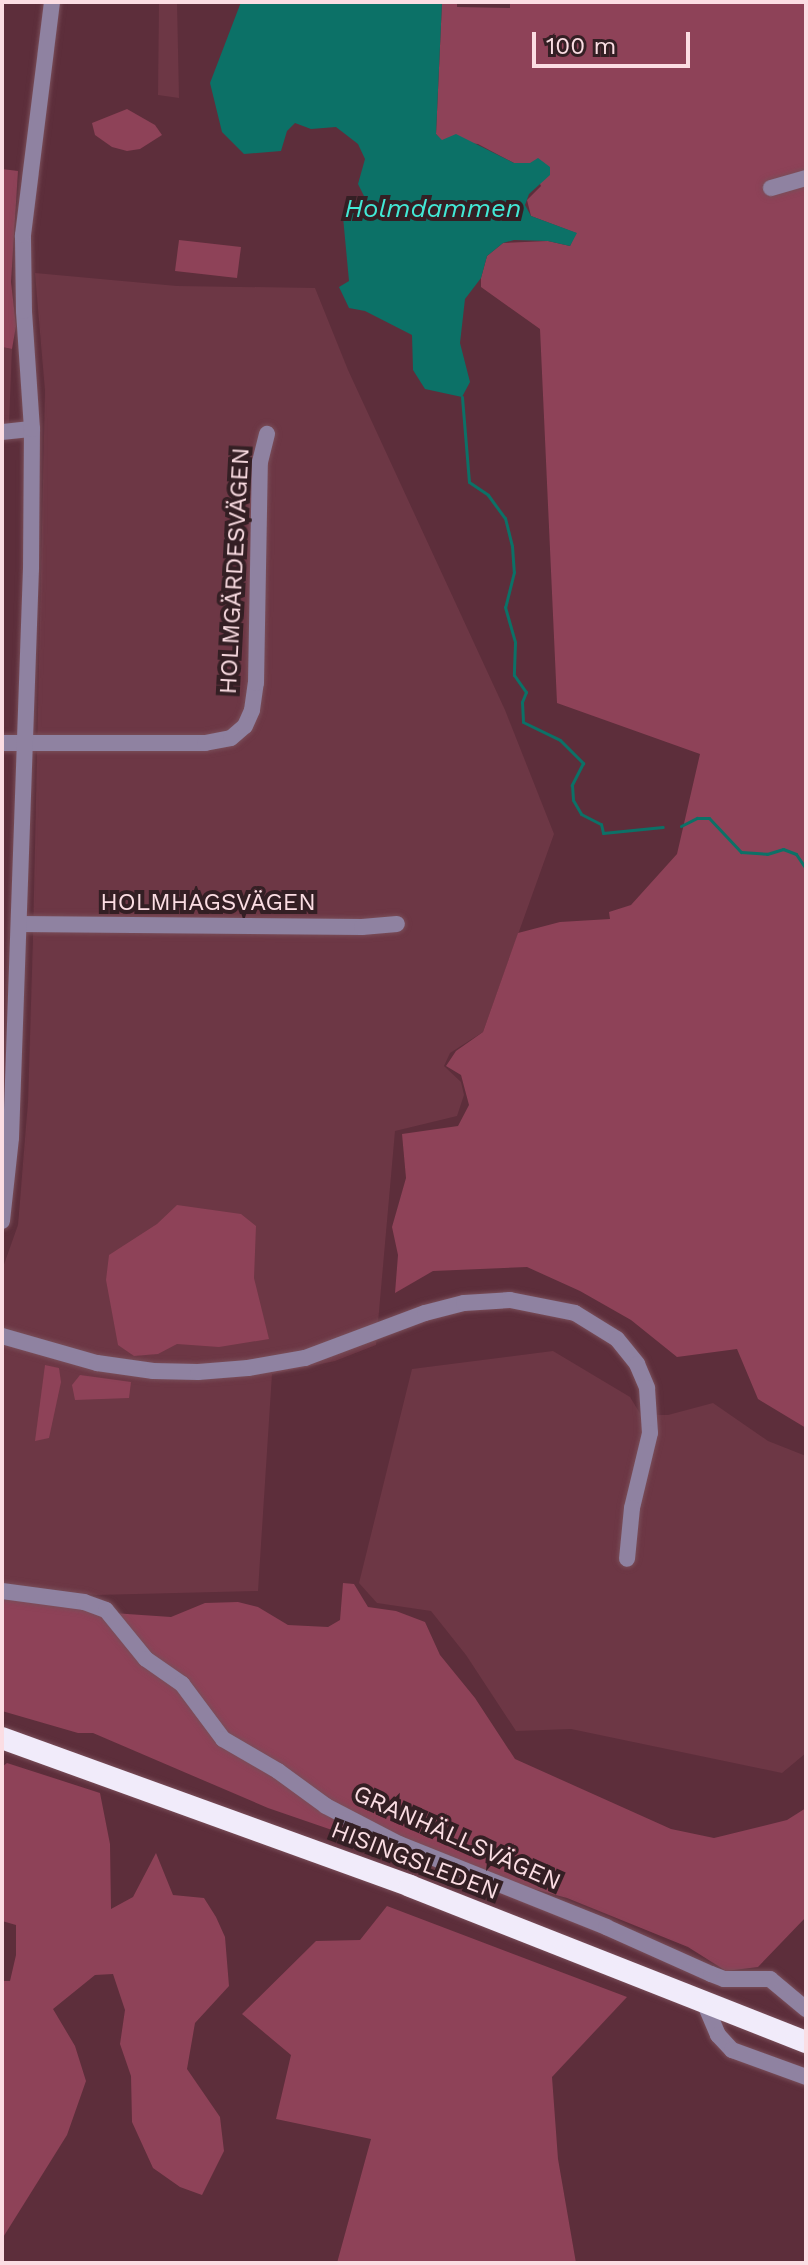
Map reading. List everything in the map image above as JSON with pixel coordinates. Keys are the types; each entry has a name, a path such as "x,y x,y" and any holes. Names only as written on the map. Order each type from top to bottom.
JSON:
{"highway":[{"name":"HISINGSLEDEN","path":"2,1738 383,1876 806,2042"}],"street":[{"path":"2,1221 11,1138 28,742 32,429 23,235 52,2"},
{"path":"771,188 806,178"},
{"path":"2,432 32,429"},
{"name":"HOLMGÄRDESVÄGEN","path":"28,742 205,743 231,738 245,726 252,710 256,683 260,462 267,434"},
{"path":"2,743 28,742"},
{"name":"HOLMHAGSVÄGEN","path":"19,924 362,927 397,924"},
{"path":"2,1336 97,1363 153,1371 198,1372 248,1368 305,1358 425,1313 464,1303 510,1300 575,1313 617,1339 637,1364 647,1388 650,1433 630,1516 627,1559"},
{"name":"GRANHÄLLSVÄGEN","path":"2,1591 84,1602 106,1610 146,1659 182,1684 223,1739 278,1771 326,1806 387,1838 617,1931 724,1979 770,1979 806,2009"},
{"path":"704,2002 718,2035 732,2050 806,2077"}],"shaded area":[{"path":"159,2 177,2 179,98 158,95"},
{"path":"442,2 457,2 457,7 510,8 510,2 806,2 806,1428 758,1399 737,1349 677,1357 631,1320 580,1291 527,1267 433,1271 395,1293 398,1255 392,1227 406,1178 402,1134 458,1126 469,1105 461,1075 446,1066 456,1051 483,1032 518,933 560,922 610,919 609,912 631,905 677,854 700,754 557,703 540,329 481,287 481,278 487,256 503,243 548,241 570,246 576,233 531,216 527,200 541,186 530,163 514,163 478,144 441,140 436,134"},
{"path":"127,109 155,125 162,135 140,149 127,151 112,147 95,135 92,123"},
{"path":"2,169 18,171 11,282 16,326 12,349 2,347"},
{"path":"179,240 241,247 237,278 175,271"},
{"path":"35,273 177,286 315,288 348,370 505,710 554,834 483,1032 450,1053 444,1066 461,1082 464,1095 457,1116 395,1131 376,1345 335,1361 272,1374 258,1591 96,1595 2,1583 2,1270 18,1225 28,1102 33,938 45,391"},
{"path":"2,347 12,349 9,424 2,425"},
{"path":"177,1205 241,1214 256,1226 254,1278 269,1339 219,1347 177,1344 158,1354 134,1356 118,1345 106,1280 109,1255 157,1224"},
{"path":"553,1351 630,1397 641,1415 668,1415 713,1403 768,1441 806,1456 806,1753 782,1773 571,1729 516,1731 466,1655 431,1611 377,1603 359,1583 412,1369"},
{"path":"45,1365 59,1368 61,1382 49,1438 35,1441"},
{"path":"80,1375 131,1382 129,1398 75,1400 72,1385"},
{"path":"343,1583 354,1584 368,1607 396,1611 425,1622 440,1655 475,1698 515,1759 671,1829 714,1838 787,1820 806,1808 806,1917 758,1967 726,1971 688,1947 567,1898 393,1851 268,1808 93,1733 78,1733 2,1711 2,1596 98,1612 171,1617 205,1603 238,1602 258,1607 288,1625 328,1627 340,1620"},
{"path":"7,1763 100,1793 110,1844 111,1909 133,1897 156,1853 173,1895 204,1898 216,1917 225,1937 229,1986 195,2023 187,2069 220,2117 224,2151 202,2195 180,2187 153,2168 132,2122 131,2076 120,2044 125,2010 113,1974 95,1975 53,2009 75,2046 86,2081 67,2135 2,2239 2,1981 10,1981 16,1955 16,1925 2,1921 2,1767"},
{"path":"387,1906 627,1997 552,2077 558,2159 576,2263 337,2263 371,2139 276,2119 291,2055 242,2014 316,1941 360,1940"}],"water":[{"name":"Holmdammen","path":"241,2 442,2 436,134 442,140 456,134 514,163 530,163 538,158 550,167 550,175 529,194 525,205 531,216 577,233 570,246 548,241 514,240 503,243 487,256 481,278 465,299 460,343 470,382 462,397 425,389 413,370 412,335 365,311 349,308 339,287 349,281 343,217 364,196 358,184 365,159 358,144 336,127 311,129 295,123 287,131 281,151 244,154 222,132 210,83"}],"waterway":[{"path":"462,397 469,482 488,495 505,518 512,546 514,572 505,607 515,642 514,675 526,692 522,702 523,722 560,740 583,763 572,785 573,800 581,814 601,824 603,833 663,827"},
{"path":"681,826 697,818 709,818 741,852 767,854 783,849 796,854 806,869"}]}
